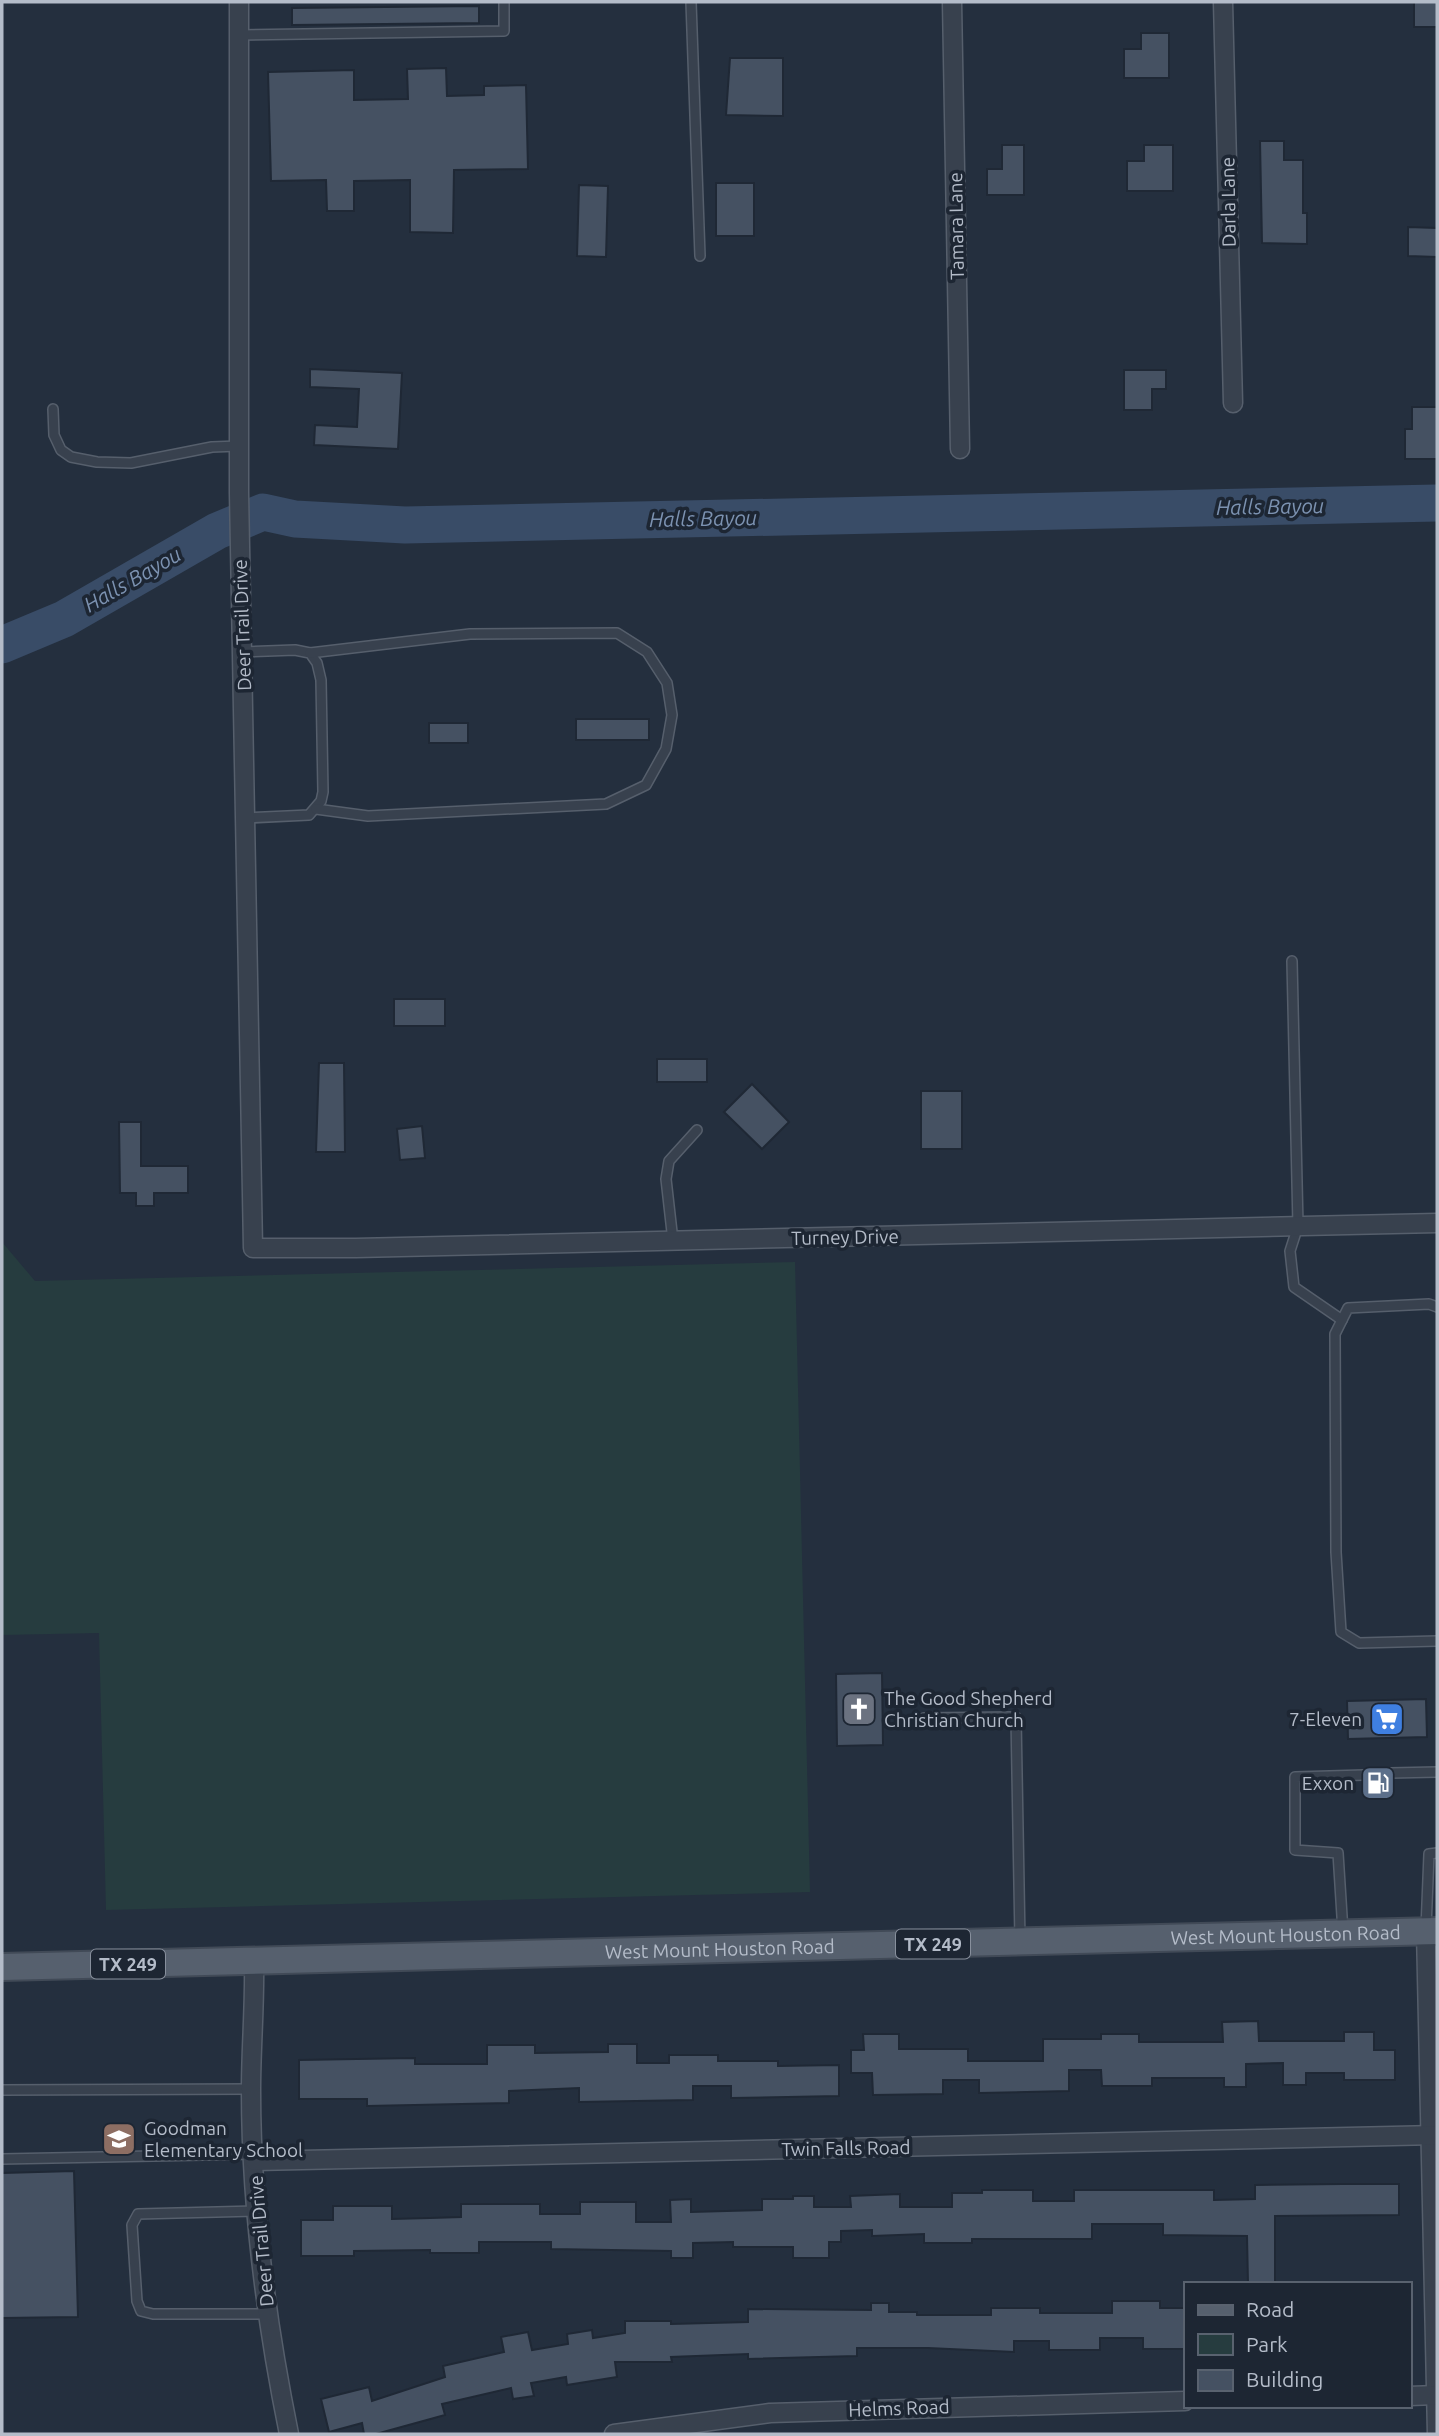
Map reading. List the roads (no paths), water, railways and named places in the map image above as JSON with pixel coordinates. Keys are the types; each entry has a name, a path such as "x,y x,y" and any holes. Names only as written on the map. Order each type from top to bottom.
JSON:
{"main road":[{"name":"West Mount Houston Road","path":"2,1967 1432,1931"}],"street":[{"name":"Deer Trail Drive","path":"239,2 239,493 253,1248"},
{"name":"Tamara Lane","path":"952,2 960,449"},
{"name":"Darla Lane","path":"1223,2 1233,403"},
{"name":"Turney Drive","path":"253,1248 369,1248 1437,1223"},
{"path":"1432,1931 1437,2434"},
{"name":"Deer Trail Drive","path":"254,1961 255,2016 251,2089 256,2211 267,2314 289,2434"},
{"name":"Twin Falls Road","path":"255,2157 1434,2135"},
{"path":"1411,2396 1437,2395"},
{"name":"Helms Road","path":"614,2434 770,2413 1184,2401"}],"lane":[{"path":"240,35 504,31 504,2"},
{"path":"691,2 700,256"},
{"path":"53,409 54,436 61,450 71,457 131,463 212,447 239,446"},
{"path":"243,652 295,650 310,653 470,634 617,633 647,652 667,683 673,715 666,749 646,785 606,804 368,816 316,809"},
{"path":"246,818 309,815 316,809 323,792 321,680 317,663 310,653"},
{"path":"1292,961 1298,1226 1290,1251 1294,1287 1342,1320"},
{"path":"673,1241 666,1179 669,1161 697,1130"},
{"path":"1437,1307 1429,1304 1348,1308 1335,1334 1336,1552 1341,1632 1359,1643 1437,1642"},
{"path":"923,1718 1016,1717 1020,1941"},
{"path":"1391,1773 1437,1772"},
{"path":"1343,1933 1338,1853 1295,1850 1295,1777 1364,1775"},
{"path":"1432,1931 1429,1854 1437,1853"},
{"path":"2,2090 251,2089"},
{"path":"2,2159 255,2157"},
{"path":"256,2211 138,2214 132,2225 137,2301 141,2311 153,2314 267,2314"}],"waterway":[{"name":"Halls Bayou","path":"2,645 64,619 217,531 263,512 295,519 405,525 1437,503"}],"place":[{"name":"The Good Shepherd Christian Church","path":"859,1709"},
{"name":"7-Eleven","path":"1387,1719"},
{"name":"Exxon","path":"1378,1783"},
{"name":"Goodman Elementary School","path":"119,2139"}]}
